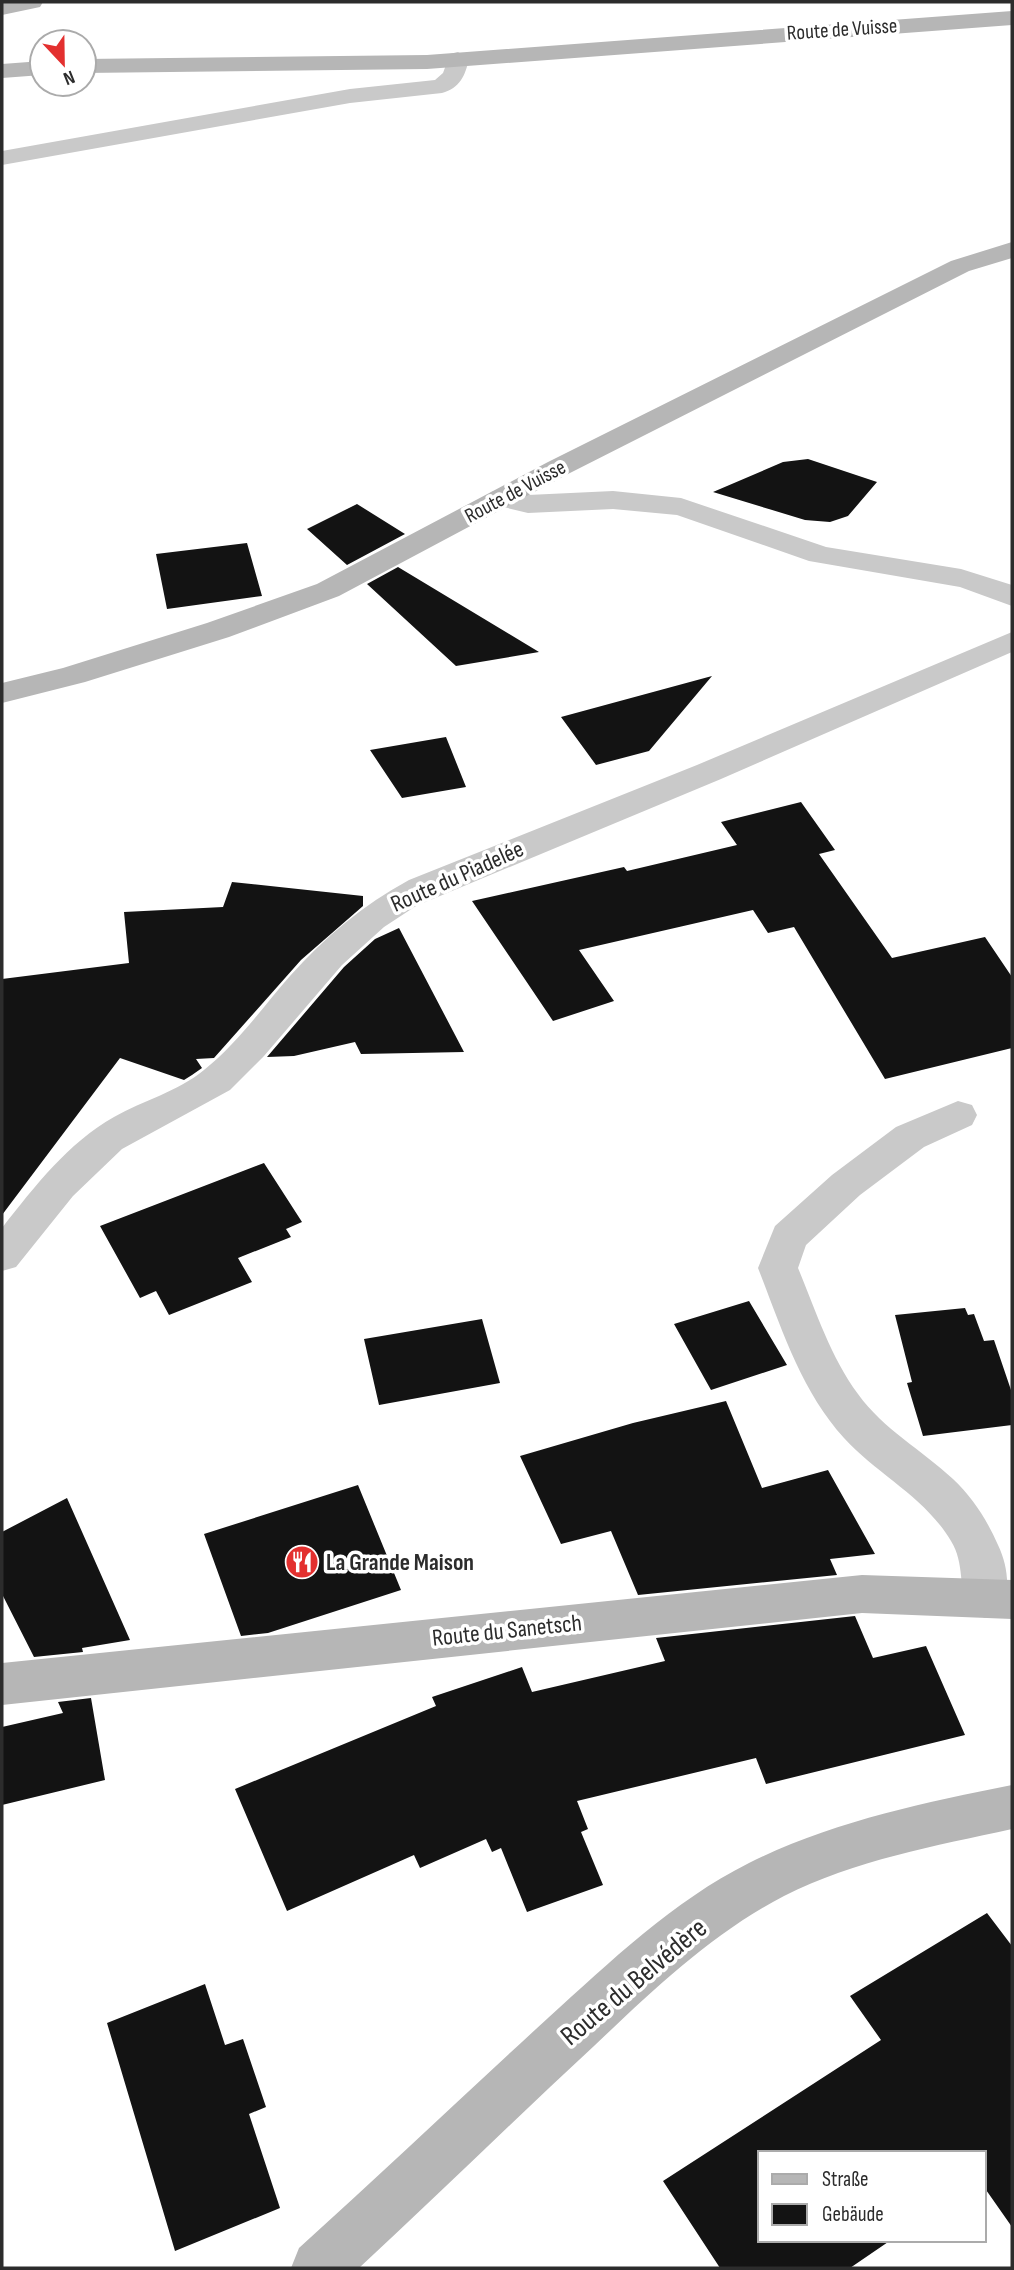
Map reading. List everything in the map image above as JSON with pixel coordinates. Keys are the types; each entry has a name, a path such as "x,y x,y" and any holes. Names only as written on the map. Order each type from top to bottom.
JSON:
{"street":[{"path":"2,9 32,2"},
{"name":"Route de Vuisse","path":"98,66 361,64 458,59 1012,18"},
{"path":"2,158 350,96 442,86 454,76 458,59"},
{"path":"2,71 28,69"},
{"name":"Route de Vuisse","path":"2,693 74,675 218,630 328,590 500,498 960,266 1012,250"},
{"path":"500,498 528,504 613,500 681,507 820,555 961,578 988,585 1012,597"},
{"name":"Route du Piadelée","path":"2,1256 53,1191 100,1144 126,1127 215,1082 251,1049 304,984 349,936 383,907 421,888 709,772 1012,641"},
{"path":"958,1115 910,1136 846,1185 789,1237 778,1268 813,1355 845,1408 874,1439 937,1488 959,1515 981,1557 998,1599"},
{"name":"Route du Sanetsch","path":"2,1684 862,1594 998,1599"},
{"name":"Route du Belvédère","path":"319,2268 629,1980 684,1933 733,1899 797,1865 885,1834 947,1818 1012,1807"}],"building":[{"path":"808,459 877,482 848,516 830,522 805,520 713,492 783,462"},
{"path":"357,504 405,534 347,565 307,529"},
{"path":"247,543 262,596 167,609 156,554"},
{"path":"398,567 539,652 456,666 367,584"},
{"path":"712,676 649,751 596,765 561,717"},
{"path":"446,737 466,787 402,798 370,750"},
{"path":"801,802 835,850 819,854 892,958 985,937 1012,977 1012,1048 885,1079 794,927 768,933 753,910 579,950 614,1001 553,1021 472,901 624,867 627,871 737,845 721,822"},
{"path":"232,882 363,896 363,906 301,960 214,1058 196,1059 202,1068 192,1075 184,1080 120,1058 2,1215 2,979 129,963 124,912 223,907"},
{"path":"399,928 464,1052 361,1054 355,1042 294,1056 267,1057 344,967 375,939"},
{"path":"264,1163 302,1222 286,1229 291,1237 238,1258 252,1282 169,1315 156,1291 140,1298 100,1226"},
{"path":"749,1301 787,1365 711,1390 674,1324"},
{"path":"965,1308 968,1315 974,1314 984,1341 994,1340 1012,1393 1012,1425 923,1436 907,1383 912,1382 895,1315"},
{"path":"482,1319 500,1383 379,1405 364,1339"},
{"path":"726,1401 762,1488 828,1470 875,1554 830,1559 837,1575 638,1595 611,1531 561,1544 520,1456 633,1423"},
{"name":"La Grande Maison","path":"358,1485 401,1590 268,1633 241,1636 204,1534"},
{"path":"67,1498 130,1640 82,1648 83,1652 34,1657 2,1594 2,1532"},
{"path":"855,1616 873,1658 926,1646 965,1735 766,1784 756,1758 577,1801 588,1829 581,1832 603,1885 527,1912 501,1848 492,1852 486,1839 420,1868 414,1855 287,1911 235,1789 436,1706 432,1697 522,1667 532,1692 665,1661 656,1638"},
{"path":"91,1698 105,1780 2,1805 2,1727 63,1713 58,1702"},
{"path":"987,1913 1012,1946 1012,2227 986,2190 986,2151 758,2151 758,2242 888,2242 850,2268 720,2268 663,2181 881,2040 850,1996"},
{"path":"205,1984 225,2045 243,2039 266,2107 249,2114 280,2208 175,2251 107,2023"}],"place":[{"name":"La Grande Maison","path":"302,1562"}]}
